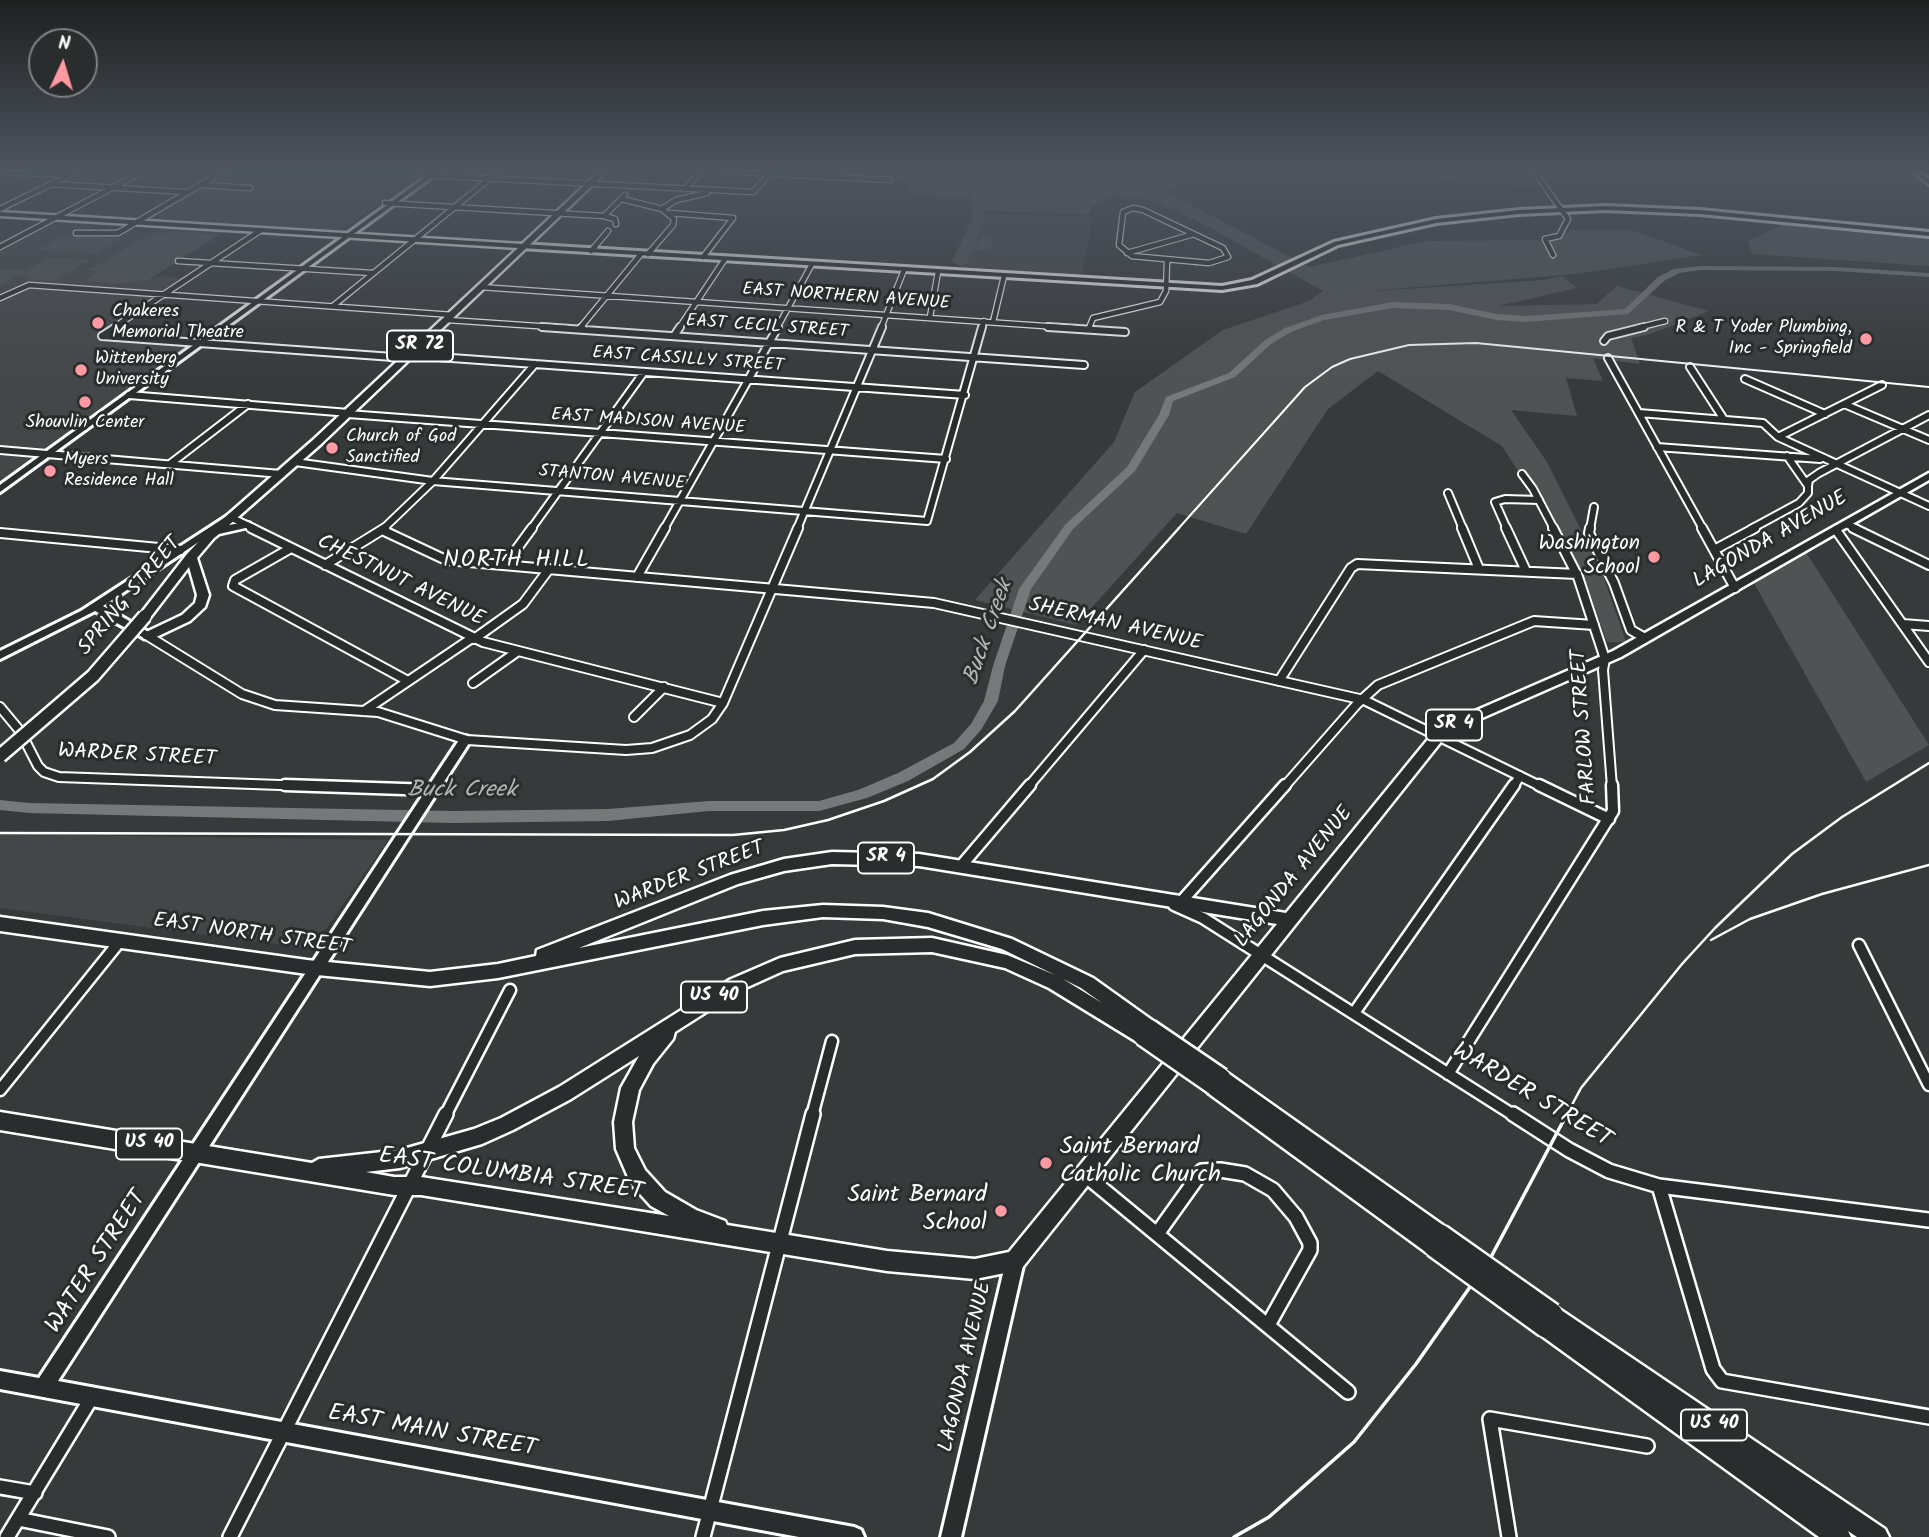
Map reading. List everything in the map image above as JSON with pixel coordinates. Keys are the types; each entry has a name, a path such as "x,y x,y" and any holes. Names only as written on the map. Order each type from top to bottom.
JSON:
{"main road":[{"path":"470,243 521,246"},
{"name":"SR 72","path":"230,517 295,462 409,357 525,243"},
{"name":"LAGONDA AVENUE","path":"1015,1261 1438,736 1452,726 1605,660 1929,476"},
{"name":"SPRING STREET","path":"0,756 93,676 145,616 186,553 230,517"},
{"path":"210,536 227,528 246,525"},
{"path":"148,636 186,618 201,604 203,595 186,553"},
{"name":"WARDER STREET","path":"498,971 600,934 736,879 784,865 853,857 961,866 1290,920"},
{"name":"US 40","path":"498,971 763,918 823,911 883,912 928,920 1006,944 1087,984 1146,1032 1549,1320 1839,1537"},
{"name":"EAST NORTH STREET","path":"0,925 317,968 419,979 455,978 498,971"},
{"name":"US 40","path":"297,1170 351,1166 428,1153 475,1138 533,1111 735,985 780,965 843,949 909,944 957,949 1020,967 1146,1032"},
{"path":"688,1015 660,1041 630,1088 623,1122 625,1149 638,1177 658,1199 691,1218 746,1239"},
{"name":"EAST COLUMBIA STREET","path":"0,1121 394,1186 412,1186 921,1265 975,1269 1015,1261"},
{"name":"US 40","path":"1549,1320 1877,1537"}],"street":[{"path":"165,294 242,243"},
{"path":"0,489 336,243"},
{"path":"0,299 27,285 333,306 408,243"},
{"path":"591,251 598,243"},
{"path":"580,329 655,243"},
{"path":"703,257 714,243"},
{"path":"1119,243 1127,253 1136,257 1209,263 1228,257 1223,248 1212,243"},
{"path":"1127,253 1163,243"},
{"path":"521,246 1211,288 1240,286 1339,243"},
{"path":"1547,243 1553,255"},
{"path":"674,336 725,259"},
{"path":"178,261 372,273"},
{"path":"1089,328 1091,319 1096,317 1156,304 1165,296 1167,261"},
{"path":"637,577 812,264"},
{"path":"96,607 254,700 275,705 396,716 465,740 639,750 679,740 712,719 723,703 858,387 904,270"},
{"path":"930,317 939,272"},
{"path":"993,322 1004,276"},
{"name":"EAST NORTHERN AVENUE","path":"480,287 1125,332"},
{"name":"EAST CASSILLY STREET","path":"165,294 102,336 965,395"},
{"name":"EAST CECIL STREET","path":"333,306 580,329 1084,365"},
{"path":"946,459 984,321"},
{"path":"1604,341 1608,336 1665,321"},
{"path":"1608,358 1735,588"},
{"path":"325,565 382,530 433,481 535,364"},
{"path":"1689,367 1723,418"},
{"path":"505,565 644,372"},
{"path":"1745,379 1825,414"},
{"path":"1778,437 1882,386"},
{"name":"EAST MADISON AVENUE","path":"128,395 946,459"},
{"path":"170,464 248,404"},
{"path":"1844,404 1929,440"},
{"path":"1639,413 1723,418 1763,424 1778,437 1929,506"},
{"path":"1714,551 1799,503 1808,493 1809,480 1929,415"},
{"path":"1657,447 1825,459"},
{"path":"0,450 281,474"},
{"path":"1787,456 1808,485"},
{"name":"STANTON AVENUE","path":"295,462 433,481 927,521 946,459"},
{"name":"FARLOW STREET","path":"1448,1074 1613,811 1611,747 1603,670 1605,660 1577,574 1539,500 1522,474"},
{"path":"1448,493 1479,569"},
{"path":"1525,571 1495,502 1505,499 1539,500"},
{"path":"1594,507 1589,533 1614,583 1631,631 1644,638"},
{"path":"0,655 96,607 186,553 230,517"},
{"name":"CHESTNUT AVENUE","path":"230,517 472,638 723,703"},
{"path":"1841,527 1929,565"},
{"path":"1841,527 1929,662"},
{"name":"SHERMAN AVENUE","path":"382,530 446,560 922,602 1364,700 1609,819"},
{"path":"0,533 186,553"},
{"path":"291,548 235,580 233,586 408,681"},
{"path":"1279,681 1354,566 1365,563 1577,574"},
{"path":"364,711 523,604 550,569"},
{"path":"1181,902 1378,685 1534,621 1594,625"},
{"path":"1903,624 1929,626"},
{"path":"961,866 1138,661 1144,650"},
{"path":"473,683 517,651"},
{"path":"634,717 664,687"},
{"name":"WARDER STREET","path":"0,708 20,731 38,766 44,772 59,777 430,793"},
{"name":"WATER STREET","path":"43,1388 465,740"},
{"path":"1354,1013 1520,776"},
{"name":"WARDER STREET","path":"1152,897 1203,918 1448,1074 1588,1161 1609,1171 1659,1186 1929,1220"},
{"path":"0,1090 120,941"},
{"path":"1859,945 1929,1085"},
{"path":"230,1537 286,1433 510,990"},
{"path":"703,1537 832,1041"},
{"path":"1157,1234 1202,1171 1220,1170 1244,1174 1273,1190 1304,1229 1310,1250 1268,1325"},
{"path":"1084,1174 1348,1392"},
{"path":"1659,1186 1713,1369 1718,1377 1728,1384 1929,1417"},
{"name":"LAGONDA AVENUE","path":"951,1537 1015,1261"},
{"name":"EAST MAIN STREET","path":"0,1380 854,1537"},
{"path":"7,1537 22,1520 92,1397"},
{"path":"1508,1529 1490,1419 1647,1446"},
{"path":"0,1487 35,1493"},
{"path":"22,1520 108,1537"}],"shaded area":[{"name":"Wittenberg University","path":"8,243 206,243 155,276 189,278 103,335 199,343 0,489 0,247"},
{"path":"51,243 115,243 96,254 38,250"},
{"path":"136,243 207,243 148,280 112,284 84,280 98,272 88,270"},
{"path":"961,243 975,243 973,248 978,243 992,243 989,251 972,250 966,264 960,266 952,261"},
{"path":"972,243 1088,243 1081,277 962,270"},
{"path":"1237,243 1263,243 1309,267 1419,243 1667,243 1702,255 1576,274 1357,292 1544,280 1562,276 1577,288 1498,306 1596,304 1617,286 1709,311 1650,334 1631,338 1640,364 1593,358 1603,381 1566,378 1577,416 1511,410 1547,462 1601,570 1626,642 1607,642 1583,573 1502,446 1378,371 1328,409 1246,534 1177,513 1076,625 975,600 1114,442 1135,392 1223,330 1309,301 1323,291"},
{"path":"1749,243 1929,243 1929,266 1752,254"},
{"path":"47,259 90,260 53,281 25,279 30,276 18,275 0,285 0,272 25,271"},
{"path":"1804,549 1929,745 1866,782 1751,578"},
{"path":"0,834 388,840 312,949 0,908"}],"waterway":[{"name":"Buck Creek","path":"0,805 29,808 453,817 608,815 709,806 819,806 862,794 903,777 959,746 976,727 991,701 999,666 1025,589 1069,527 1131,469 1164,415 1169,399 1232,375 1268,342 1288,330 1322,318 1393,305 1449,307 1497,317 1525,319 1628,311 1661,279 1677,271 1700,268 1836,269 1929,275"}],"railway":[{"path":"1178,529 1305,387 1332,367 1350,359 1409,345 1476,343 1929,387"},
{"path":"0,833 733,835 784,830 828,820 884,801 933,779 970,752 1015,711 1179,528"},
{"path":"1566,1116 1581,1088 1682,964 1715,928 1792,854 1842,817 1929,763"},
{"path":"1711,940 1750,919 1822,894 1929,865"},
{"path":"1234,1537 1269,1517 1354,1442 1416,1364 1491,1257 1567,1114"}],"place":[{"name":"Chakeres Memorial Theatre","path":"98,323"},
{"name":"R & T Yoder Plumbing, Inc - Springfield","path":"1866,339"},
{"name":"Wittenberg University","path":"81,370"},
{"name":"Shouvlin Center","path":"85,402"},
{"name":"Church of God Sanctified","path":"332,448"},
{"name":"Myers Residence Hall","path":"50,471"},
{"name":"Washington School","path":"1654,557"},
{"name":"Saint Bernard Catholic Church","path":"1046,1163"},
{"name":"Saint Bernard School","path":"1001,1211"}],"district":[{"name":"NORTH HILL","path":"517,562"}]}
